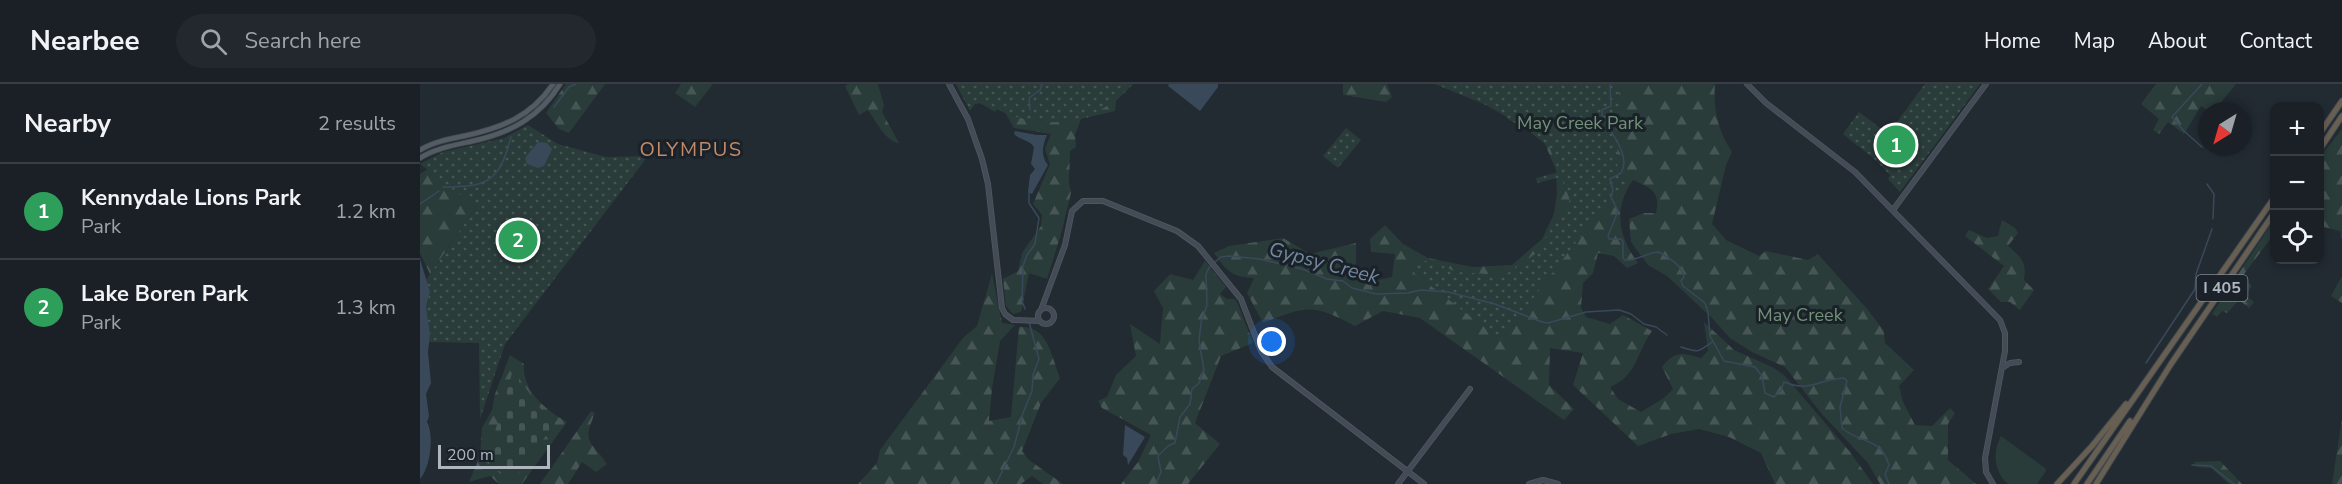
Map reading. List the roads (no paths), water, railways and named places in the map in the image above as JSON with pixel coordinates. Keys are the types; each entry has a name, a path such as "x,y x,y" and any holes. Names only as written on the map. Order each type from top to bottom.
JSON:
{"highway":[{"path":"2324,126 2342,101"},
{"path":"2324,141 2342,116"},
{"name":"I 405","path":"2074,484 2270,204"},
{"name":"I 405","path":"2087,484 2270,219"},
{"path":"2057,484 2092,446 2179,336"},
{"path":"2096,484 2171,364"}],"main road":[{"path":"420,150 445,140 487,131 513,122 534,107 554,84"},
{"path":"420,158 438,149 487,138 515,127 540,109 560,84"}],"street":[{"path":"949,84 972,129 986,174 1002,308 1010,318 1040,321 1047,324 1053,315 1047,293"},
{"path":"1747,84 1766,103 1855,172 1995,313 2003,326 2006,340 1985,458 1986,472 1993,484"},
{"path":"1893,210 1986,84"},
{"path":"1040,321 1040,312 1067,238 1072,211 1083,201 1095,200 1119,206 1191,239 1205,252 1235,291 1249,315 1263,355 1272,367 1424,484"},
{"path":"1021,319 1051,310"},
{"path":"2002,368 2010,363 2019,362"},
{"path":"1398,484 1470,389"},
{"path":"1529,484 1543,480 1558,484"}],"water":[{"path":"1169,84 1218,84 1218,87 1200,111 1168,86"},
{"path":"1015,131 1047,135 1043,154 1048,165 1032,194 1028,192 1030,175 1035,169 1031,164 1034,147 1014,134"},
{"path":"538,142 547,143 552,149 544,166 538,168 527,164 525,158"},
{"path":"420,259 430,292 426,306 430,334 428,352 431,383 426,394 430,434 429,459 420,479"},
{"path":"1125,425 1145,437 1128,465 1127,458 1123,455"}],"waterway":[{"path":"554,107 569,87 576,84"},
{"path":"1030,110 1029,98 1040,90 1042,84"},
{"name":"May Creek","path":"1610,84 1611,106 1602,110 1602,115 1622,151 1624,166 1621,173 1610,179 1613,190 1611,197 1618,211 1608,236 1609,239 1623,241 1625,260 1659,252 1678,266 1683,273 1684,277 1681,281 1683,286 1705,303 1710,336 1724,361 1755,367 1762,376 1765,393 1774,397 1781,390 1784,382 1808,386 1844,378 1847,381 1840,407 1842,428 1881,449 1889,465 1885,474 1889,484"},
{"path":"2198,143 2172,117 2202,84"},
{"path":"443,187 471,186 489,179 502,164 511,137"},
{"path":"2207,184 2214,194 2213,219"},
{"path":"420,204 439,191"},
{"path":"1025,309 1022,301 1023,266 1035,244 1039,218 1029,203 1029,191"},
{"path":"2146,363 2195,289 2196,274 2212,229"},
{"name":"Gypsy Creek","path":"1215,262 1221,257 1229,256 1260,259 1302,269 1327,279 1343,281 1352,288 1376,294 1408,293 1421,290 1448,292 1495,304 1548,323 1586,312 1619,310 1631,314 1644,324 1656,327 1667,335"},
{"name":"Gypsy Creek","path":"1156,484 1161,472 1158,456 1168,446 1175,443 1180,417 1190,404 1192,389 1199,383 1204,370 1199,341 1201,322 1207,305 1206,274 1210,266"},
{"path":"996,484 1014,447 1023,413 1032,391 1033,375 1039,359 1029,322"},
{"name":"Gypsy Creek","path":"1681,347 1698,350 1712,342"},
{"path":"2192,465 2211,466 2234,484"}],"place":[{"name":"Kennydale Lions Park","path":"1896,145"},
{"name":"Lake Boren Park","path":"518,240"}],"district":[{"name":"OLYMPUS","path":"691,149"}],"park label":[{"name":"May Creek Park","path":"1580,123"}]}
